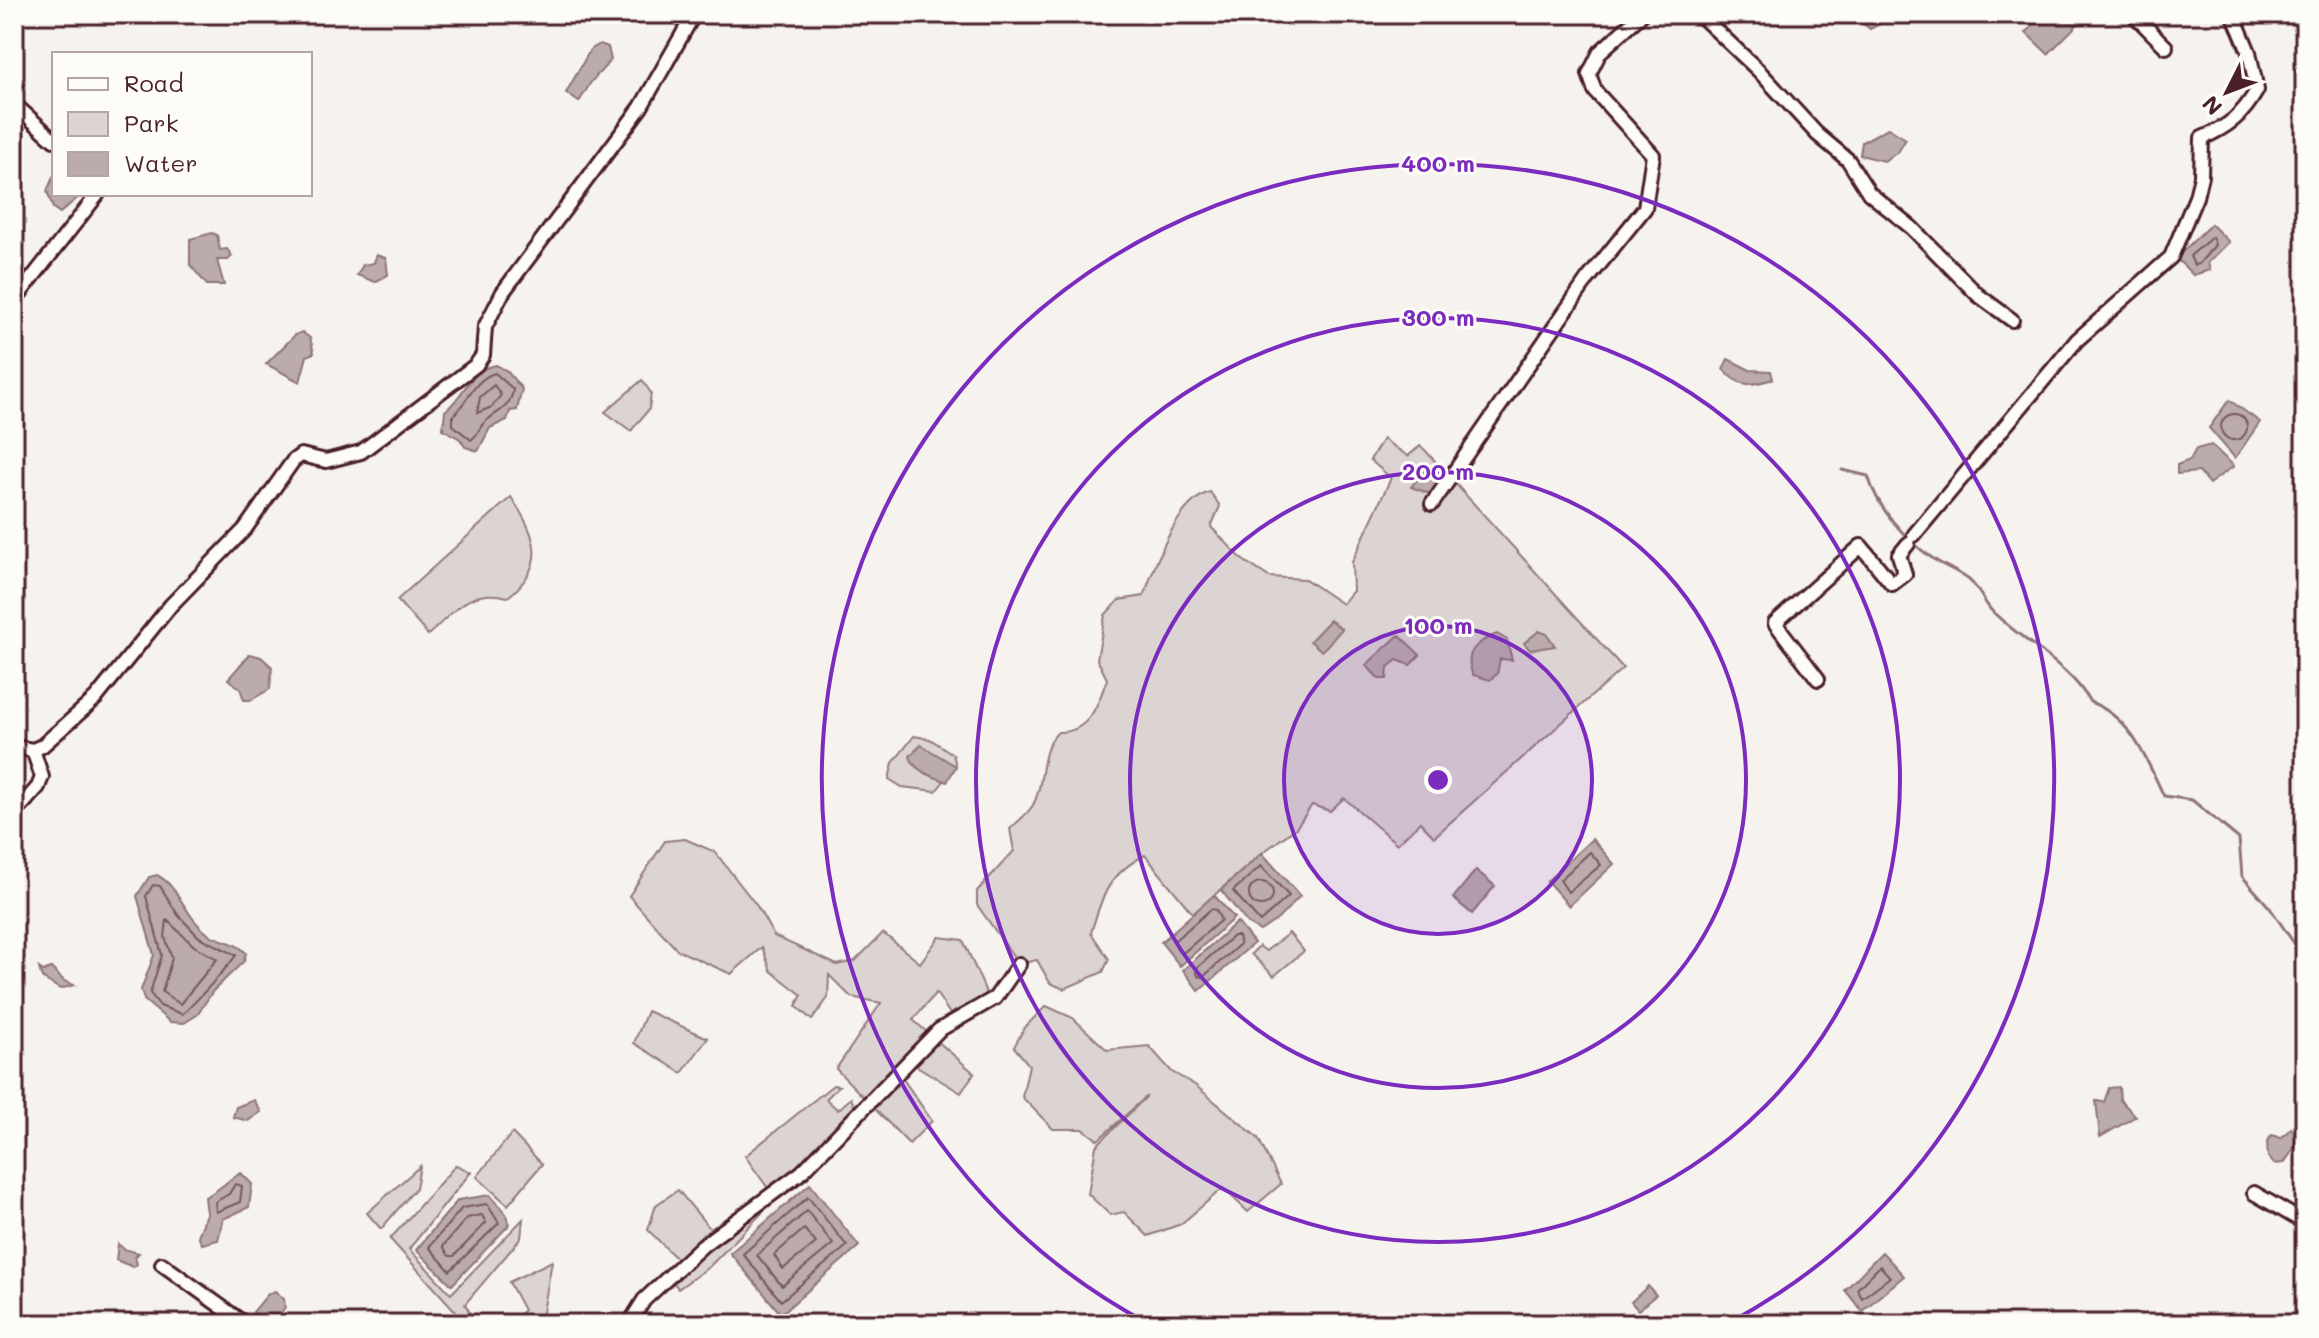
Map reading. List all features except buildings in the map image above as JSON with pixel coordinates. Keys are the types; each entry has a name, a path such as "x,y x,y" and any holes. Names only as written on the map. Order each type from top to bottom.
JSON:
{"street":[{"path":"14,747 33,750 96,698 179,596 245,529 293,461 301,455 326,461 361,452 476,365 483,355 485,327 503,292 641,107 694,14"},
{"path":"1432,504 1587,280 1645,208 1653,155 1595,91 1589,74 1600,52 1642,14"},
{"path":"1699,14 1758,70 1817,134 1848,160 1869,193 1912,228 1978,295 2012,320"},
{"path":"2133,14 2166,47"},
{"path":"1818,679 1775,623 1861,546 1892,584 1905,574 1899,555 2077,340 2171,257 2196,197 2201,176 2202,138 2225,129 2246,110 2257,90 2252,60 2233,14"},
{"path":"14,104 52,138"},
{"path":"14,301 96,196"},
{"path":"14,814 38,787 42,777 33,750"},
{"path":"630,1321 644,1300 703,1245 802,1172 939,1030 995,998 1019,964"},
{"path":"2254,1193 2305,1223"},
{"path":"162,1264 245,1324"}],"green space":[{"path":"642,380 651,393 649,409 631,431 605,412"},
{"path":"1383,439 1408,456 1420,446 1424,449 1623,668 1434,837 1420,822 1397,844 1344,798 1330,811 1312,805 1296,828 1262,853 1193,914 1145,855 1115,878 1099,907 1091,933 1109,959 1103,972 1064,989 1050,983 1037,960 1019,964 977,905 977,891 1014,851 1010,829 1033,805 1040,787 1047,748 1052,740 1058,732 1069,731 1085,723 1096,707 1107,679 1097,659 1105,615 1119,600 1144,596 1177,521 1198,498 1210,492 1220,506 1211,527 1243,560 1269,577 1305,579 1342,604 1353,591 1352,562 1391,478 1370,460"},
{"path":"511,497 532,537 534,561 529,573 508,597 483,595 473,598 428,635 397,600"},
{"path":"914,736 930,739 953,754 956,766 936,791 902,787 889,779 893,763"},
{"path":"685,839 715,852 757,906 774,936 837,965 855,961 883,933 920,963 939,937 963,940 989,999 954,1020 936,993 913,1020 974,1073 961,1093 915,1065 901,1076 932,1121 909,1144 836,1069 881,1003 851,997 829,975 828,998 812,1020 796,1006 802,995 771,971 762,947 731,974 677,950 629,896 665,841"},
{"path":"1289,933 1304,951 1274,976 1251,954 1259,946 1266,951"},
{"path":"1046,1006 1073,1018 1107,1050 1149,1046 1172,1072 1195,1085 1258,1138 1281,1184 1248,1212 1223,1188 1181,1224 1148,1236 1124,1212 1110,1215 1088,1194 1096,1146 1147,1096 1098,1140 1083,1129 1053,1129 1022,1097 1029,1065 1014,1047 1024,1028"},
{"path":"647,1011 708,1038 682,1073 634,1043"},
{"path":"833,1085 839,1086 826,1099 838,1110 851,1098 858,1115 710,1266 678,1289 670,1275 682,1264 648,1230 656,1205 678,1190 716,1236 772,1194 745,1156"},
{"path":"512,1133 542,1164 508,1205 477,1177"},
{"path":"456,1165 471,1172 409,1249 451,1294 523,1219 521,1238 465,1304 473,1318 467,1324 390,1239"},
{"path":"420,1166 416,1188 381,1229 367,1213"},
{"path":"552,1261 541,1324 509,1324 524,1310 509,1282"}],"water":[{"path":"1851,14 1899,14 1870,29"},
{"path":"2042,14 2088,14 2048,54 2026,33"},
{"path":"600,44 608,47 611,60 591,82 579,102 566,93 590,50"},
{"path":"1888,128 1906,139 1898,152 1884,161 1860,155 1862,142"},
{"path":"52,180 52,196 80,196 60,213 53,208 47,191"},
{"path":"2211,224 2229,242 2208,263 2210,270 2193,275 2176,258"},
{"path":"212,233 217,235 220,250 227,249 232,256 228,260 217,260 224,285 207,285 190,265 190,239"},
{"path":"376,255 386,258 388,275 375,282 357,275 363,265 374,263"},
{"path":"302,332 310,338 314,353 307,356 300,382 266,364 295,335"},
{"path":"1728,359 1750,370 1771,371 1773,379 1752,384 1734,380 1723,369"},
{"path":"496,365 507,371 522,389 517,410 510,411 507,420 490,428 478,451 465,447 460,439 443,429 445,411 479,372"},
{"path":"2229,400 2260,422 2235,458 2209,428"},
{"path":"2211,445 2234,466 2209,484 2199,472 2177,474 2177,465 2190,460 2196,449"},
{"path":"1422,473 1446,485 1436,496 1411,487"},
{"path":"1330,620 1342,629 1322,651 1310,641"},
{"path":"1539,631 1547,634 1555,646 1530,650 1524,643"},
{"path":"1497,634 1507,640 1512,660 1500,659 1497,674 1490,680 1473,675 1470,660 1473,649"},
{"path":"1399,635 1420,655 1410,665 1397,660 1388,667 1387,679 1379,679 1366,665"},
{"path":"250,654 261,657 272,667 270,689 251,700 244,700 240,688 228,679"},
{"path":"921,745 956,766 947,782 925,773 912,761 910,756"},
{"path":"1592,839 1614,864 1569,906 1547,881"},
{"path":"1262,853 1300,896 1278,919 1260,931 1248,924 1221,890"},
{"path":"1476,870 1495,886 1472,914 1453,898"},
{"path":"157,875 171,887 200,927 246,953 244,961 213,991 197,1015 184,1023 170,1022 144,1000 141,990 154,955 137,896 149,877"},
{"path":"1214,895 1234,918 1180,966 1161,942"},
{"path":"1237,922 1254,943 1199,991 1183,970"},
{"path":"39,968 43,971 51,968 64,981 74,985 60,989 42,978"},
{"path":"2119,1087 2120,1100 2136,1116 2100,1137 2096,1101 2104,1102 2109,1088"},
{"path":"254,1100 261,1112 248,1121 233,1117 236,1107"},
{"path":"2291,1128 2305,1148 2295,1147 2284,1163 2274,1164 2268,1157 2267,1141 2272,1135 2281,1138"},
{"path":"241,1173 252,1184 249,1207 223,1219 218,1240 202,1244 198,1236 207,1214 205,1197"},
{"path":"810,1184 859,1246 781,1314 730,1253"},
{"path":"490,1195 506,1214 509,1225 452,1285 416,1250 458,1200"},
{"path":"118,1244 139,1253 135,1257 137,1264 133,1267 116,1260"},
{"path":"1882,1252 1904,1276 1862,1311 1845,1290"},
{"path":"1648,1286 1656,1295 1638,1310 1631,1302"},
{"path":"275,1291 284,1299 285,1307 273,1324 263,1324 253,1312 268,1294"}],"waterway":[{"path":"1842,470 1868,476 1885,511 1912,541 1932,558 1969,580 1991,610 2070,676 2090,702 2104,709 2127,729 2164,796 2192,800 2239,839 2242,876 2270,908 2298,949 2305,969"}]}
